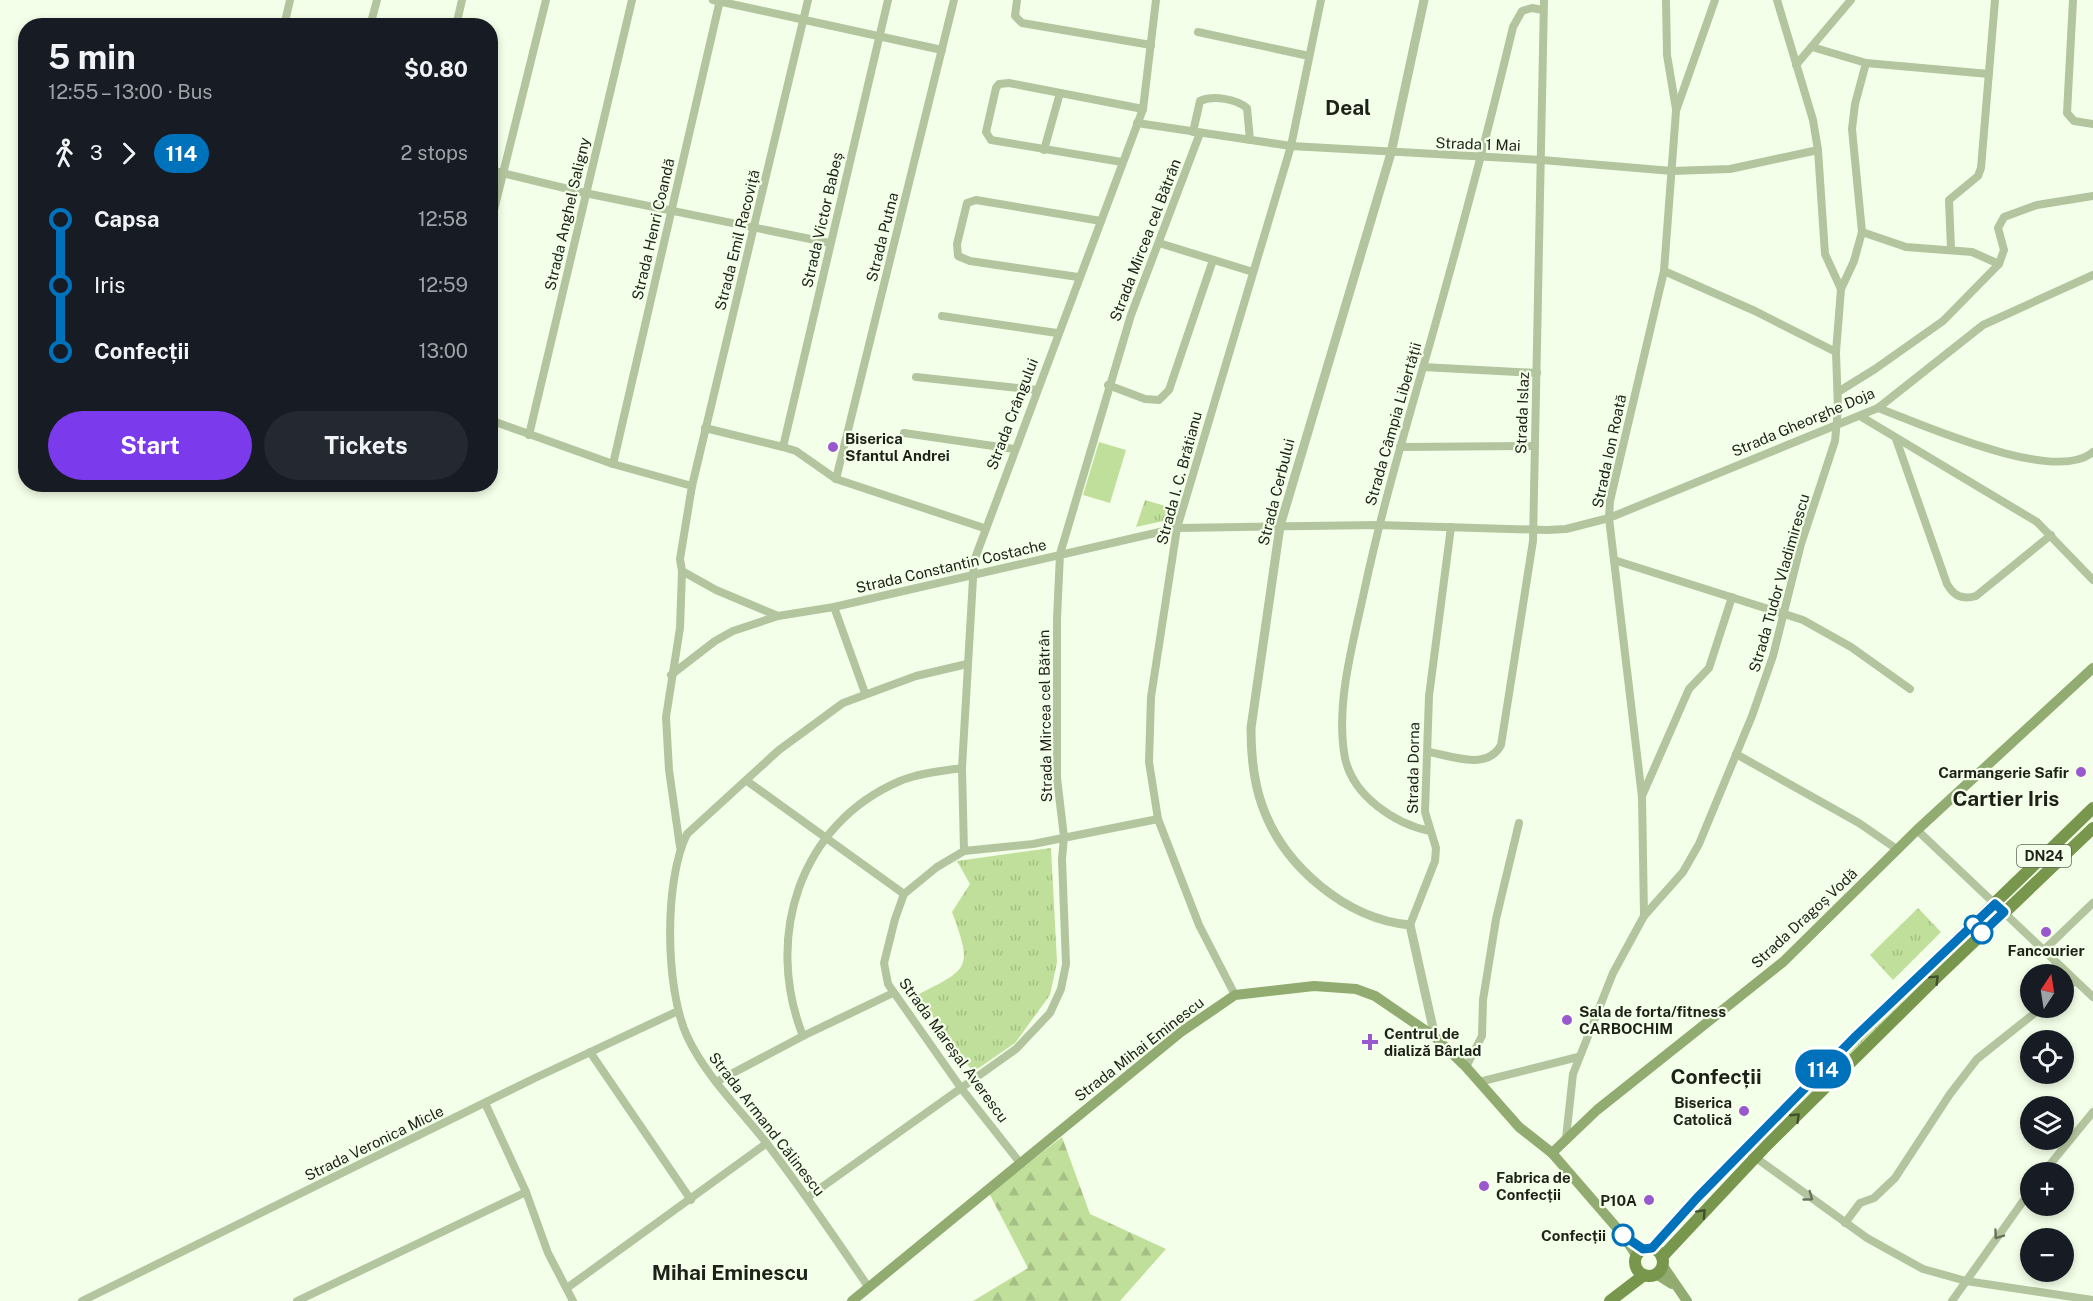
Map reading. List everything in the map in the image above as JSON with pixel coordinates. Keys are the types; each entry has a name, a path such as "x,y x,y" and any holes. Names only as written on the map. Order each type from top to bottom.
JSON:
{"main road":[{"name":"Strada Dragoș Vodă","path":"1552,1153 1597,1110 1783,962 1917,831 2093,668"},
{"name":"DN24","path":"1610,1300 1652,1268 2093,808"},
{"name":"DN24","path":"1644,1251 1856,1036 1999,908 2093,828"},
{"name":"Strada Mihai Eminescu","path":"852,1301 1181,1032 1235,995 1314,986 1356,989 1395,1008 1435,1037 1466,1067 1519,1127 1552,1153"},
{"path":"1552,1153 1623,1235 1644,1251 1652,1268 1675,1285 1687,1301"},
{"path":"1644,1251 1652,1268"}],"street":[{"path":"286,18 290,0"},
{"path":"372,18 377,0"},
{"path":"458,18 462,0"},
{"path":"498,193 546,0"},
{"name":"Strada Anghel Saligny","path":"530,435 632,0"},
{"path":"718,0 942,50"},
{"name":"Strada Henri Coandă","path":"613,464 718,0"},
{"name":"Strada Emil Racoviță","path":"692,486 808,0"},
{"name":"Strada Victor Babeș","path":"783,447 888,0"},
{"name":"Strada Putna","path":"836,480 954,0"},
{"path":"1017,0 1015,16 1022,23 1151,45"},
{"name":"Strada Crângului","path":"964,851 962,768 976,551 1143,109 1156,0"},
{"name":"Strada I. C. Brătianu","path":"1235,995 1199,925 1158,819 1150,778 1150,708 1177,528 1292,146 1322,0"},
{"name":"Strada Cerbului","path":"1410,925 1390,923 1350,906 1315,881 1280,840 1262,806 1251,761 1251,728 1280,526 1391,153 1424,0"},
{"name":"Strada Islaz","path":"1429,752 1485,760 1496,755 1501,746 1533,529 1544,0"},
{"path":"1666,0 1667,55 1676,111"},
{"name":"Strada Ion Roată","path":"1644,916 1642,797 1609,518 1610,501 1664,271 1676,111 1715,0"},
{"name":"Strada Tudor Vladimirescu","path":"1566,1138 1571,1086 1578,1057 1613,973 1644,916 1666,893 1689,862 1763,688 1801,544 1835,441 1838,423 1836,352 1841,289 1825,255 1818,150 1813,120 1777,0"},
{"path":"1796,65 1851,0"},
{"path":"1951,249 1949,200 1978,176 1981,168 1995,0"},
{"path":"2073,0 2067,113 2074,121 2093,123"},
{"name":"Strada Câmpia Libertății","path":"1430,831 1411,827 1378,808 1362,790 1346,760 1344,711 1348,673 1378,525 1482,157 1513,27 1522,11 1532,8 1544,10"},
{"path":"1198,32 1309,56"},
{"path":"1812,47 1866,63 1989,74"},
{"path":"1841,289 1854,261 1862,232 1852,129 1855,104 1866,63"},
{"path":"1122,162 1044,150 988,137 986,128 996,88 1004,82 1010,82 1143,109"},
{"path":"1044,150 1060,93"},
{"name":"Strada Mircea cel Bătrân","path":"808,1197 1016,1049 1050,1013 1061,989 1066,964 1062,859 1064,837 1058,778 1057,619 1060,554 1108,385 1196,132 1200,101 1214,98 1241,103 1248,108 1250,140"},
{"name":"Strada 1 Mai","path":"1137,123 1292,146 1542,160 1672,171 1730,169 1818,150"},
{"path":"498,172 585,193 830,243"},
{"path":"1838,392 1875,369 1942,321 1999,264 2004,250 1998,228 2004,217 2037,205 2093,196"},
{"path":"1078,277 970,261 958,256 957,244 967,203 976,200 1101,221"},
{"path":"1862,232 1905,247 1972,252 1999,264"},
{"path":"1159,243 1253,272"},
{"path":"1108,385 1145,399 1159,400 1164,397 1169,390 1213,260"},
{"path":"1664,271 1755,311 1836,352"},
{"name":"Strada Gheorghe Doja","path":"1533,529 1566,529 1609,518 1878,408 1983,325 2093,275"},
{"path":"942,316 1057,333"},
{"path":"1423,367 1538,373"},
{"path":"916,377 1037,390"},
{"path":"1878,408 1965,441 2018,457 2057,463 2073,461 2093,452"},
{"path":"1860,416 2037,522 2093,580"},
{"path":"498,423 613,464 692,486 680,559 682,571 680,628 671,675 667,730 669,770 680,848"},
{"path":"705,428 796,451 836,480 984,528"},
{"path":"904,433 1014,449"},
{"path":"1896,439 1947,584 1958,597 1976,596 2051,535"},
{"path":"1400,447 1534,446"},
{"name":"Strada Constantin Costache","path":"671,675 733,631 778,616 834,607 1177,528 1378,525 1533,529"},
{"name":"Strada Dorna","path":"1410,925 1435,861 1436,848 1425,812 1429,752 1429,696 1451,527"},
{"path":"1614,560 1784,612 1821,628 1910,688"},
{"path":"682,571 716,591 778,616"},
{"path":"1642,797 1689,689 1709,668 1732,597"},
{"path":"834,607 865,693"},
{"name":"Strada Armand Călinescu","path":"868,1288 808,1197 716,1082 692,1047 678,1011 669,928 671,891 680,848 693,828 812,724 843,703 865,693 915,676 967,664"},
{"path":"1736,754 1859,823 1898,850"},
{"path":"803,1035 788,987 787,938 791,912 809,865 825,839 838,824 861,805 901,781 962,768"},
{"path":"747,781 904,894 937,867 964,851 1064,837 1158,819"},
{"path":"1466,1067 1482,1036 1483,1000 1496,919 1519,823"},
{"path":"1917,831 2093,997"},
{"name":"Strada Mareșal Averescu","path":"904,894 884,963 885,974 893,993 961,1088 1021,1164"},
{"path":"2043,951 2093,903"},
{"path":"1410,925 1435,1037"},
{"path":"716,1082 803,1035 893,993"},
{"name":"Strada Veronica Micle","path":"82,1301 678,1011"},
{"path":"1845,1223 1860,1203 1874,1198 1895,1178 1950,1094 1977,1059 1991,1051 2029,1018"},
{"path":"590,1052 691,1200"},
{"path":"1479,1082 1578,1057"},
{"path":"485,1103 526,1192 548,1253 573,1301"},
{"path":"2052,1162 2093,1112"},
{"path":"567,1288 767,1143"},
{"path":"1744,1149 1845,1223 1911,1264 1966,1281 2093,1300"},
{"path":"297,1301 526,1192"},
{"path":"1952,1301 2020,1205"}],"green space":[{"path":"1099,442 1126,450 1110,503 1083,495"},
{"path":"1145,500 1172,508 1168,520 1136,527"},
{"path":"1051,848 1057,962 1050,995 1015,1043 973,1072 917,995 947,979 962,965 963,945 952,912 970,884 957,861"},
{"path":"1918,908 1941,932 1893,980 1870,955"},
{"path":"1974,926 1977,930 1784,1121 1781,1117"},
{"path":"1062,1137 1090,1214 1166,1249 1120,1301 973,1301 1028,1268 989,1193"}],"bus line":[{"name":"114","path":"1623,1235 1643,1249 1652,1248 1697,1198 1856,1036 1995,904 2004,912 1982,933"}],"place":[{"name":"Biserica Sfantul Andrei","path":"833,447"},
{"name":"Carmangerie Safir","path":"2081,772"},
{"name":"Fancourier","path":"2046,932"},
{"name":"Sala de forta/fitness CARBOCHIM","path":"1567,1020"},
{"name":"Centrul de dializă Bârlad","path":"1370,1042"},
{"name":"Biserica Catolică","path":"1744,1111"},
{"name":"Fabrica de Confecții","path":"1484,1186"},
{"name":"P10A","path":"1649,1200"},
{"name":"Confecții","path":"1623,1235"}],"district":[{"name":"Deal","path":"1348,107"},
{"name":"Cartier Iris","path":"2006,798"},
{"name":"Confecții","path":"1716,1076"},
{"name":"Mihai Eminescu","path":"730,1272"}]}
